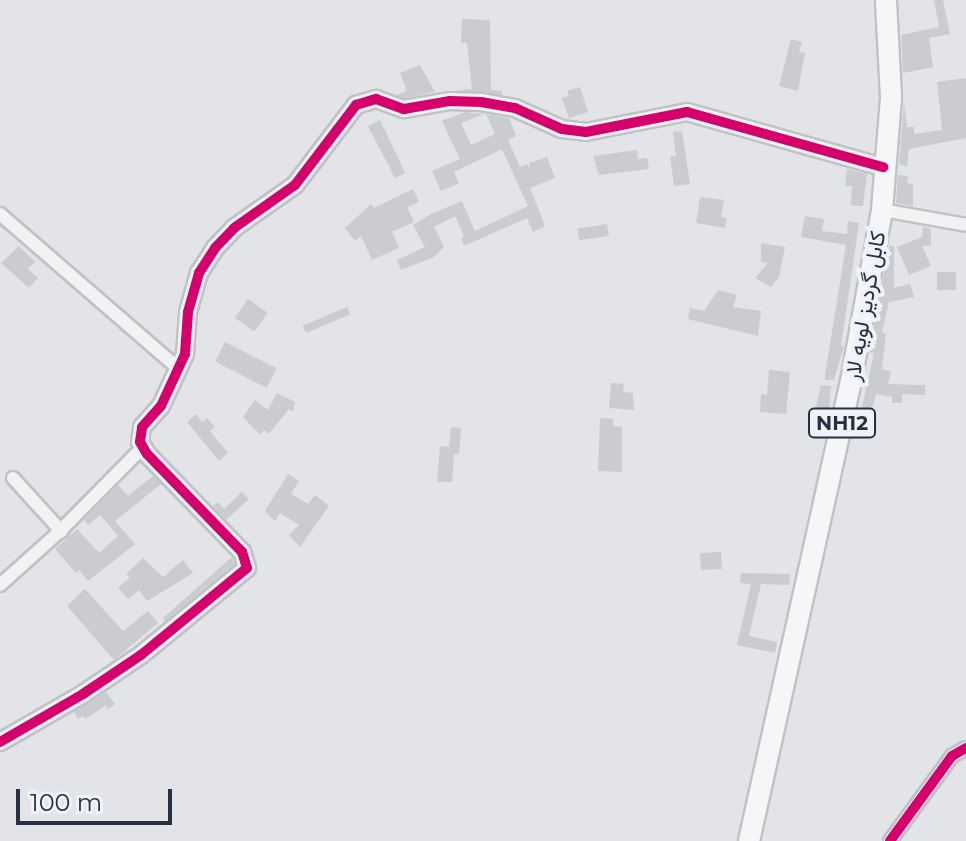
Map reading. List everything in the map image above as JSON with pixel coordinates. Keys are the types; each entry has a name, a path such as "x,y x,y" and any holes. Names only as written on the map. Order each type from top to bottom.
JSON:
{"highway":[{"name":"کابل گردیز لویه لار","path":"749,841 848,396 882,210 883,167 891,97 886,0"}],"street":[{"path":"0,742 83,694 141,655 247,568 242,552 143,447 140,442 142,427 161,406 179,369 185,354 188,312 199,273 215,248 234,228 295,185 356,105 376,99 404,109 450,101 492,103 515,108 562,129 586,132 687,112 883,167"},
{"path":"882,210 966,225"},
{"path":"0,214 179,369"},
{"path":"0,585 61,531 143,447"},
{"path":"13,478 61,531"},
{"path":"890,841 952,756 966,748"}],"building":[{"path":"934,0 943,0 950,34 929,38 933,67 903,73 901,35 939,27"},
{"path":"462,19 490,20 491,90 502,91 502,95 456,90 472,89 467,43 461,43"},
{"path":"791,39 802,42 799,52 805,53 798,91 779,86"},
{"path":"420,65 435,92 405,98 396,95 407,91 400,73"},
{"path":"966,78 966,138 909,149 907,167 899,164 904,103 907,127 914,127 914,134 942,130 937,82"},
{"path":"580,87 588,112 569,118 562,98 569,96 567,91"},
{"path":"465,112 484,114 461,123 471,145 495,134 486,114 509,118 516,136 508,140 520,167 527,164 529,169 529,163 547,157 555,178 530,188 545,226 533,232 527,218 464,246 461,238 464,236 455,216 434,227 444,247 434,257 401,270 397,260 425,247 413,225 431,214 462,201 475,231 528,206 502,149 454,172 459,183 441,191 432,171 460,159 442,121"},
{"path":"380,120 405,173 395,178 368,126"},
{"path":"682,131 690,184 674,186 670,156 676,156 673,132"},
{"path":"637,150 638,159 647,158 649,169 599,175 593,156"},
{"path":"847,169 867,174 863,206 851,205 852,186 845,186"},
{"path":"898,175 908,176 907,183 913,184 913,206 896,203"},
{"path":"413,189 419,202 407,207 414,222 392,232 399,248 372,260 361,236 355,241 345,228 371,204 374,208"},
{"path":"700,197 724,200 721,217 727,218 725,228 696,223"},
{"path":"805,216 824,219 822,231 847,234 848,221 859,223 841,346 844,346 834,380 825,380 825,375 846,245 801,237"},
{"path":"607,224 609,236 579,241 577,229"},
{"path":"923,227 931,229 931,246 922,246 931,266 909,275 897,247 922,237"},
{"path":"761,243 785,247 779,277 771,287 755,278 768,263 761,262"},
{"path":"19,246 35,262 28,269 38,278 29,288 1,263"},
{"path":"889,246 894,246 894,288 910,284 914,297 889,302 882,333 886,333 882,369 891,372 888,384 925,385 925,395 902,394 902,403 892,403 892,397 876,394 872,409 862,407 874,353 869,352"},
{"path":"937,272 956,272 956,290 937,290"},
{"path":"718,290 737,295 733,307 761,311 758,336 688,319 690,308 704,311"},
{"path":"248,299 268,313 254,332 235,318"},
{"path":"347,307 350,314 306,333 303,326"},
{"path":"225,342 277,368 267,388 215,362"},
{"path":"769,370 790,372 786,414 760,412 761,394 767,395"},
{"path":"611,383 624,384 623,392 633,393 634,410 609,408"},
{"path":"821,385 831,386 828,425 813,421"},
{"path":"277,393 295,402 293,412 289,409 269,434 264,430 260,435 243,417 255,400 268,410"},
{"path":"196,414 202,422 207,418 215,427 210,431 228,453 219,461 187,422"},
{"path":"600,418 613,419 613,426 622,427 622,472 598,471"},
{"path":"451,427 461,428 459,454 454,454 452,482 437,482 440,446 449,447"},
{"path":"288,474 299,481 291,494 308,504 315,495 329,506 300,547 289,535 299,525 280,513 275,521 265,511"},
{"path":"153,476 161,484 115,521 135,544 88,581 79,570 76,573 55,549 77,529 99,553 118,536 100,515 88,525 84,520 118,485 128,496"},
{"path":"242,492 249,499 226,520 213,506 218,502 224,509"},
{"path":"721,552 722,569 701,570 700,553"},
{"path":"232,557 234,564 165,621 163,618"},
{"path":"143,558 163,577 183,560 193,573 147,601 139,590 128,599 118,587 130,578 126,574"},
{"path":"741,573 790,574 789,585 761,584 749,636 777,642 775,653 737,645 751,584 740,583"},
{"path":"85,589 123,631 148,611 158,623 114,660 67,606"},
{"path":"106,692 115,704 108,709 106,705 85,719 83,716 78,719 74,712"}],"cycle path":[{"path":"0,742 83,694 141,655 247,568 242,552 147,454 140,442 142,427 161,406 185,354 188,312 199,273 215,248 234,228 295,185 356,105 376,99 404,109 450,101 481,102 515,108 562,129 586,132 687,112 883,167"},
{"path":"890,841 952,756 966,748"}]}
